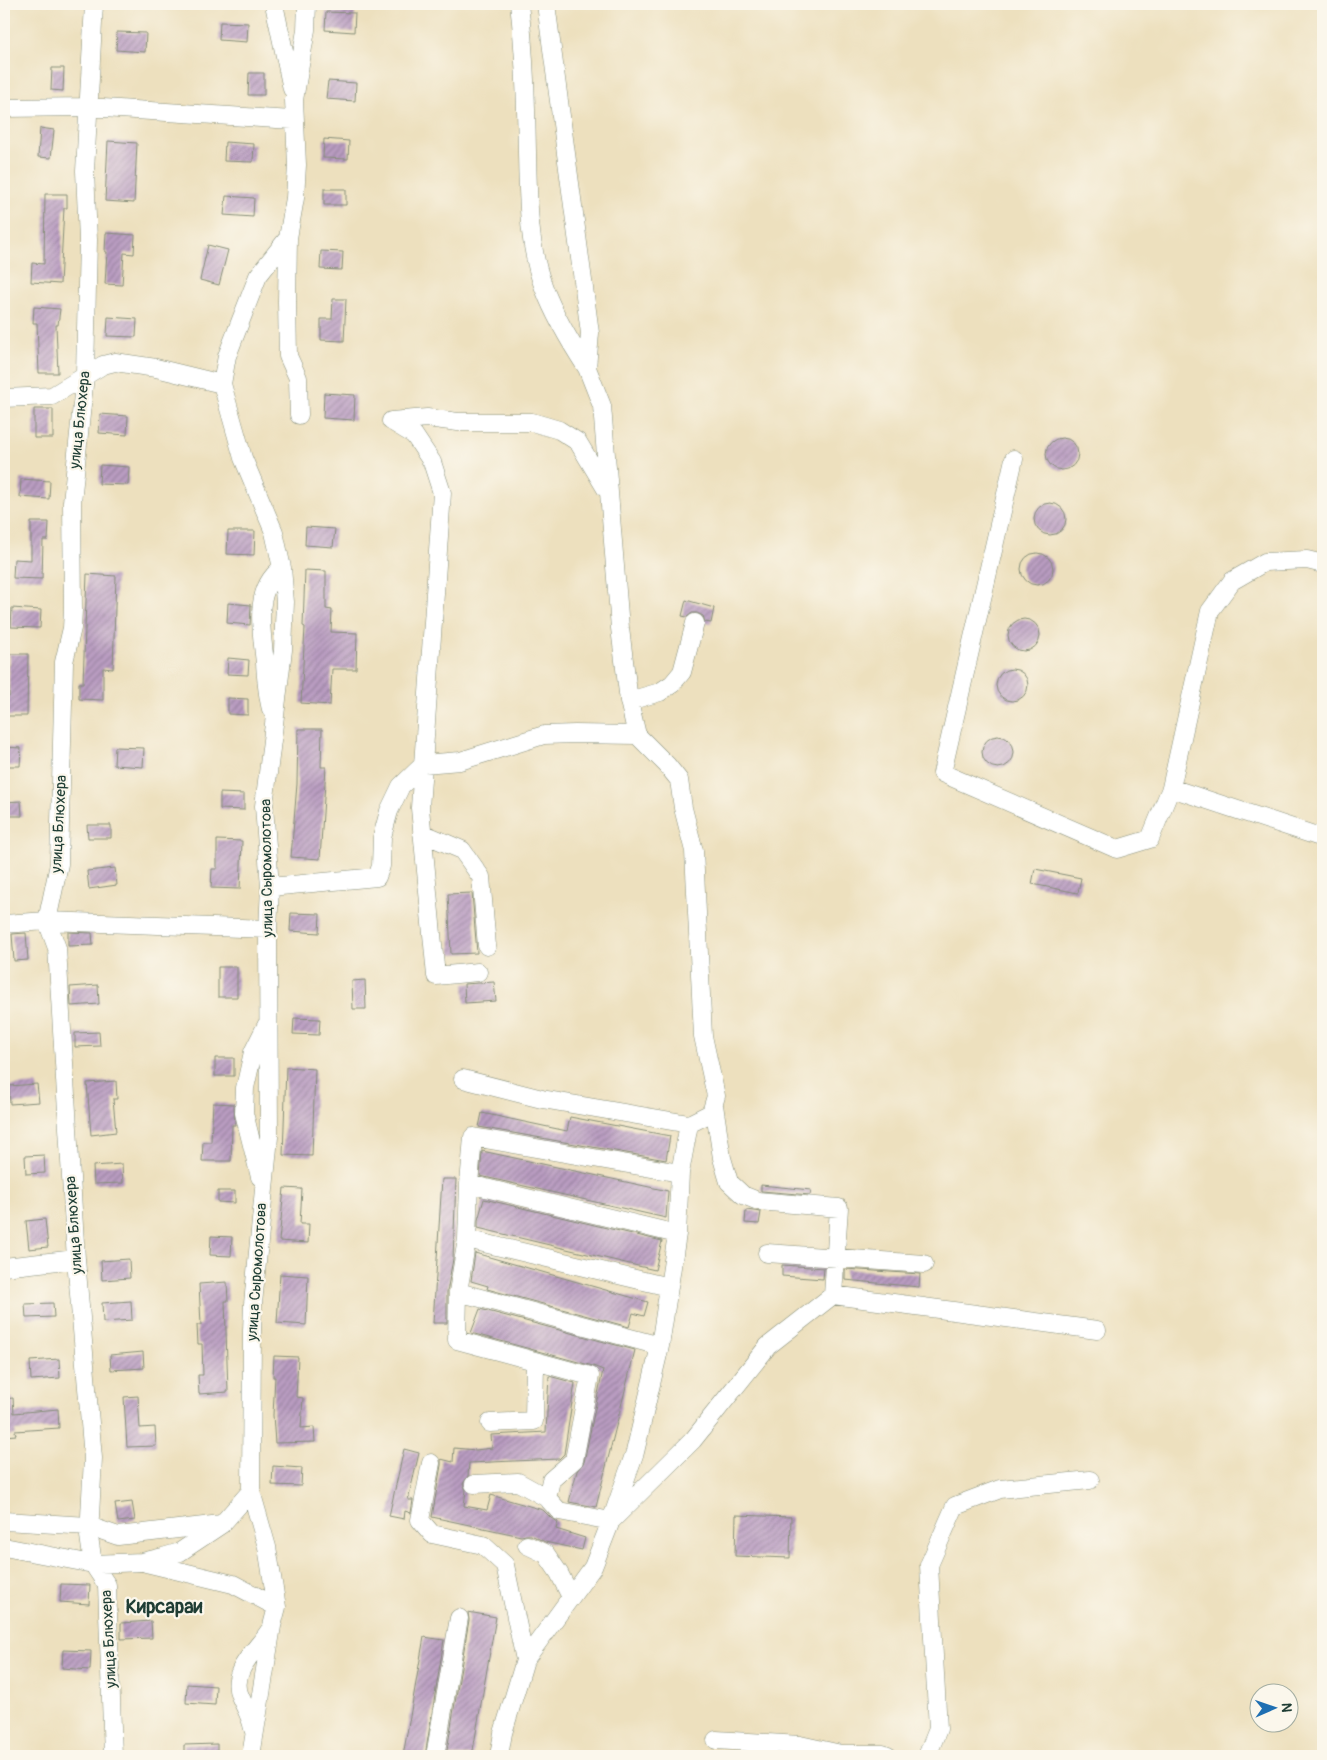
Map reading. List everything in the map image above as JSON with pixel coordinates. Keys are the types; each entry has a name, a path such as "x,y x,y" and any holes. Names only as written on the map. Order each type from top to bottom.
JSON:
{"street":[{"name":"улица Блюхера","path":"94,4 85,171 88,240 85,375 72,502 73,610 72,628 64,662 59,864 47,921 58,948 76,1259 93,1458 89,1526 93,1564 107,1585 113,1756"},
{"path":"274,4 294,100"},
{"name":"улица Сыромолотова","path":"251,1756 272,1626 277,1607 267,1547 251,1491 252,1304 269,1137 268,929 270,887 264,806 285,626 285,602 282,568 274,532 243,458 222,384 226,356 258,276 288,238 295,198 297,165 294,100 306,30 307,4"},
{"path":"463,1079 542,1099 689,1124 711,1113 716,1096 703,1036 694,851 683,808 679,780 637,735 629,701 620,628 602,406 587,368 564,332 543,286 534,247 528,182 523,37 519,4"},
{"path":"546,4 590,333 587,368"},
{"path":"4,108 87,107 294,120"},
{"path":"288,238 288,356 298,378 299,415"},
{"path":"4,398 52,396 103,365 115,362 156,368 222,384"},
{"path":"478,972 436,976 420,808 442,493 432,462 414,435 391,421 427,418 458,422 532,422 559,430 578,442 608,493"},
{"path":"1014,459 942,773 1117,849 1150,839 1171,788 1210,611 1232,581 1265,562 1307,560 1323,564"},
{"path":"274,727 267,690 260,618 264,595 268,585 273,576 282,568"},
{"path":"629,701 660,692 672,684 682,672 695,623"},
{"path":"270,887 377,877 381,866 382,836 389,811 401,786 424,764 460,761 544,735 637,735"},
{"path":"1171,788 1323,838"},
{"path":"422,833 462,850 481,877 487,946"},
{"path":"4,924 47,921 268,929"},
{"path":"264,1190 244,1113 246,1088 253,1052 269,1020"},
{"path":"714,1105 722,1158 729,1182 743,1195 758,1201 839,1208 833,1295"},
{"path":"499,1756 503,1733 524,1660 593,1567 612,1521 634,1452 660,1346 677,1234 680,1174 689,1124"},
{"path":"547,1498 551,1480 574,1460 590,1376 457,1340 458,1292 467,1239 473,1137 680,1174"},
{"path":"469,1184 677,1234"},
{"path":"467,1239 669,1287"},
{"path":"767,1254 924,1264"},
{"path":"4,1267 76,1259"},
{"path":"458,1292 660,1346"},
{"path":"612,1521 693,1440 768,1346 833,1295 1097,1330"},
{"path":"490,1423 534,1421 535,1361"},
{"path":"432,1464 420,1520 432,1534 483,1545 505,1565 524,1660"},
{"path":"927,1756 938,1730 929,1565 955,1506 1000,1489 1090,1480"},
{"path":"474,1484 518,1482 547,1498 559,1511 612,1521"},
{"path":"4,1547 93,1564 142,1562 180,1552 222,1524 251,1491"},
{"path":"4,1521 89,1526 118,1536 222,1524"},
{"path":"527,1545 546,1554 559,1573 571,1597"},
{"path":"142,1562 233,1584 277,1607"},
{"path":"435,1756 458,1618"},
{"path":"254,1734 252,1719 239,1695 237,1680 239,1671 272,1626"},
{"path":"716,1740 800,1745 841,1754 883,1754 888,1756"}],"building":[{"path":"326,12 355,13 354,32 325,30"},
{"path":"220,22 248,23 247,42 219,40"},
{"path":"117,32 146,33 145,52 116,50"},
{"path":"52,68 64,68 63,91 51,90"},
{"path":"249,73 264,73 264,95 248,95"},
{"path":"328,81 356,83 355,101 326,99"},
{"path":"40,128 54,130 51,158 38,157"},
{"path":"324,139 349,141 348,159 323,158"},
{"path":"108,141 137,143 134,203 105,201"},
{"path":"225,142 254,144 253,162 224,161"},
{"path":"324,189 346,189 346,205 324,205"},
{"path":"45,194 67,194 67,208 64,208 60,284 31,282 32,263 44,264"},
{"path":"226,196 254,198 253,217 224,215"},
{"path":"106,233 135,235 134,254 124,253 122,285 105,284"},
{"path":"208,245 228,250 219,285 200,280"},
{"path":"321,251 343,252 342,270 320,269"},
{"path":"333,299 346,299 344,341 321,340 321,319 332,319"},
{"path":"34,307 60,309 58,325 56,325 58,373 39,373 37,323 33,323"},
{"path":"108,317 137,319 136,337 107,336"},
{"path":"324,393 355,395 354,420 323,418"},
{"path":"34,409 53,409 53,438 34,438"},
{"path":"100,414 128,416 127,435 99,433"},
{"path":"1062,438 1073,443 1078,454 1073,465 1062,470 1051,465 1046,454 1051,443"},
{"path":"100,465 129,467 128,485 99,484"},
{"path":"21,479 50,481 49,499 20,497"},
{"path":"1050,503 1061,508 1066,519 1061,530 1050,535 1039,530 1034,519 1039,508"},
{"path":"31,522 49,522 48,540 43,540 42,579 13,578 14,559 31,560"},
{"path":"306,527 335,529 333,547 305,545"},
{"path":"228,531 255,531 254,555 227,554"},
{"path":"1037,553 1048,558 1053,569 1048,580 1037,585 1026,580 1021,569 1026,558"},
{"path":"305,570 326,571 326,609 332,610 331,632 357,633 356,669 332,669 330,705 301,703 305,627 303,626"},
{"path":"87,574 116,576 113,669 103,668 103,700 79,699 79,683 83,683"},
{"path":"686,600 714,608 711,623 705,622 703,616 697,613 692,613 687,617 682,616"},
{"path":"228,603 251,605 250,625 227,623"},
{"path":"12,608 41,610 40,628 11,627"},
{"path":"1024,619 1035,624 1040,635 1035,646 1024,651 1013,646 1008,635 1013,624"},
{"path":"9,654 28,654 27,716 4,716 4,697 9,697"},
{"path":"228,658 249,660 248,675 227,674"},
{"path":"1012,669 1023,674 1028,685 1023,696 1012,701 1001,696 996,685 1001,674"},
{"path":"228,698 248,699 248,715 228,714"},
{"path":"298,729 322,729 321,767 326,767 320,859 291,857 297,784"},
{"path":"998,736 1009,741 1014,752 1009,763 998,768 987,763 982,752 987,741"},
{"path":"4,747 21,748 20,766 4,766"},
{"path":"115,747 144,748 143,767 114,765"},
{"path":"220,793 244,794 244,810 220,809"},
{"path":"21,801 22,816 4,816 4,802"},
{"path":"87,825 111,825 111,838 88,838"},
{"path":"217,840 242,841 240,889 211,888 212,869 217,869"},
{"path":"115,868 117,885 89,889 87,871"},
{"path":"1035,869 1081,878 1078,893 1032,884"},
{"path":"472,893 477,953 451,954 448,894"},
{"path":"291,913 320,914 319,933 290,931"},
{"path":"68,932 92,933 93,945 68,946"},
{"path":"26,933 28,960 14,961 12,934"},
{"path":"218,967 237,967 237,997 218,997"},
{"path":"365,980 366,1009 353,1009 352,981"},
{"path":"494,982 496,1001 465,1003 464,984"},
{"path":"98,985 99,1004 71,1006 70,987"},
{"path":"294,1018 320,1019 319,1035 293,1034"},
{"path":"99,1032 100,1046 75,1047 75,1033"},
{"path":"215,1058 234,1058 234,1076 215,1076"},
{"path":"286,1067 315,1069 312,1156 283,1155"},
{"path":"116,1081 117,1099 113,1099 116,1132 91,1135 87,1083"},
{"path":"37,1084 39,1102 10,1104 9,1086"},
{"path":"213,1103 234,1104 235,1125 232,1125 231,1161 202,1161 203,1142 211,1142"},
{"path":"482,1113 567,1131 570,1117 670,1136 666,1160 479,1127"},
{"path":"482,1151 668,1191 666,1218 480,1176"},
{"path":"44,1155 45,1173 26,1174 25,1156"},
{"path":"122,1164 123,1183 94,1184 93,1166"},
{"path":"442,1179 456,1179 453,1259 447,1292 447,1323 433,1323"},
{"path":"761,1185 811,1190 810,1195 761,1191"},
{"path":"284,1188 302,1189 300,1224 309,1224 308,1243 279,1241"},
{"path":"218,1191 235,1191 235,1203 218,1202"},
{"path":"484,1199 662,1241 655,1270 478,1228 478,1220"},
{"path":"746,1210 761,1212 759,1224 745,1223"},
{"path":"45,1219 48,1247 29,1249 26,1221"},
{"path":"211,1236 232,1237 231,1256 210,1255"},
{"path":"475,1253 648,1302 644,1316 633,1313 629,1327 487,1289 488,1286 471,1281"},
{"path":"129,1259 130,1278 102,1280 101,1261"},
{"path":"782,1265 824,1268 823,1279 782,1276"},
{"path":"845,1269 920,1274 919,1287 845,1280"},
{"path":"280,1274 308,1276 306,1325 277,1323"},
{"path":"227,1282 228,1301 225,1301 228,1392 199,1394 198,1375 203,1375 202,1344 198,1344 197,1325 201,1325 199,1284"},
{"path":"131,1301 132,1320 103,1322 102,1303"},
{"path":"53,1303 54,1317 26,1318 25,1304"},
{"path":"480,1309 635,1350 596,1507 569,1502 577,1471 584,1462 603,1370 471,1333"},
{"path":"143,1352 144,1368 111,1370 110,1355"},
{"path":"274,1356 298,1357 296,1397 303,1398 301,1428 314,1427 315,1442 275,1443 273,1415"},
{"path":"59,1359 60,1378 31,1380 30,1361"},
{"path":"549,1376 575,1383 564,1454 559,1459 469,1463 468,1476 463,1484 466,1490 464,1506 487,1510 491,1495 543,1510 558,1522 556,1529 585,1538 582,1550 545,1542 531,1535 521,1536 432,1517 441,1459 453,1462 454,1448 476,1450 492,1448 491,1435 546,1432"},
{"path":"138,1396 140,1428 155,1427 156,1446 127,1447 124,1397"},
{"path":"13,1398 14,1413 58,1409 59,1428 15,1431 16,1435 4,1436 4,1399"},
{"path":"404,1449 419,1453 408,1500 413,1500 411,1513 405,1511 404,1519 389,1516"},
{"path":"273,1466 302,1468 301,1486 272,1485"},
{"path":"132,1502 135,1520 118,1522 115,1504"},
{"path":"736,1515 791,1517 790,1558 735,1556"},
{"path":"61,1584 90,1585 89,1604 60,1602"},
{"path":"468,1612 496,1617 472,1756 446,1756 469,1620"},
{"path":"151,1621 152,1638 121,1639 121,1623"},
{"path":"424,1637 444,1640 425,1756 403,1756"},
{"path":"63,1650 91,1651 90,1670 62,1668"},
{"path":"187,1684 216,1686 215,1705 186,1703"},
{"path":"217,1744 217,1756 184,1756 184,1745"}],"district":[{"name":"Кирсараи","path":"164,1606"}]}
